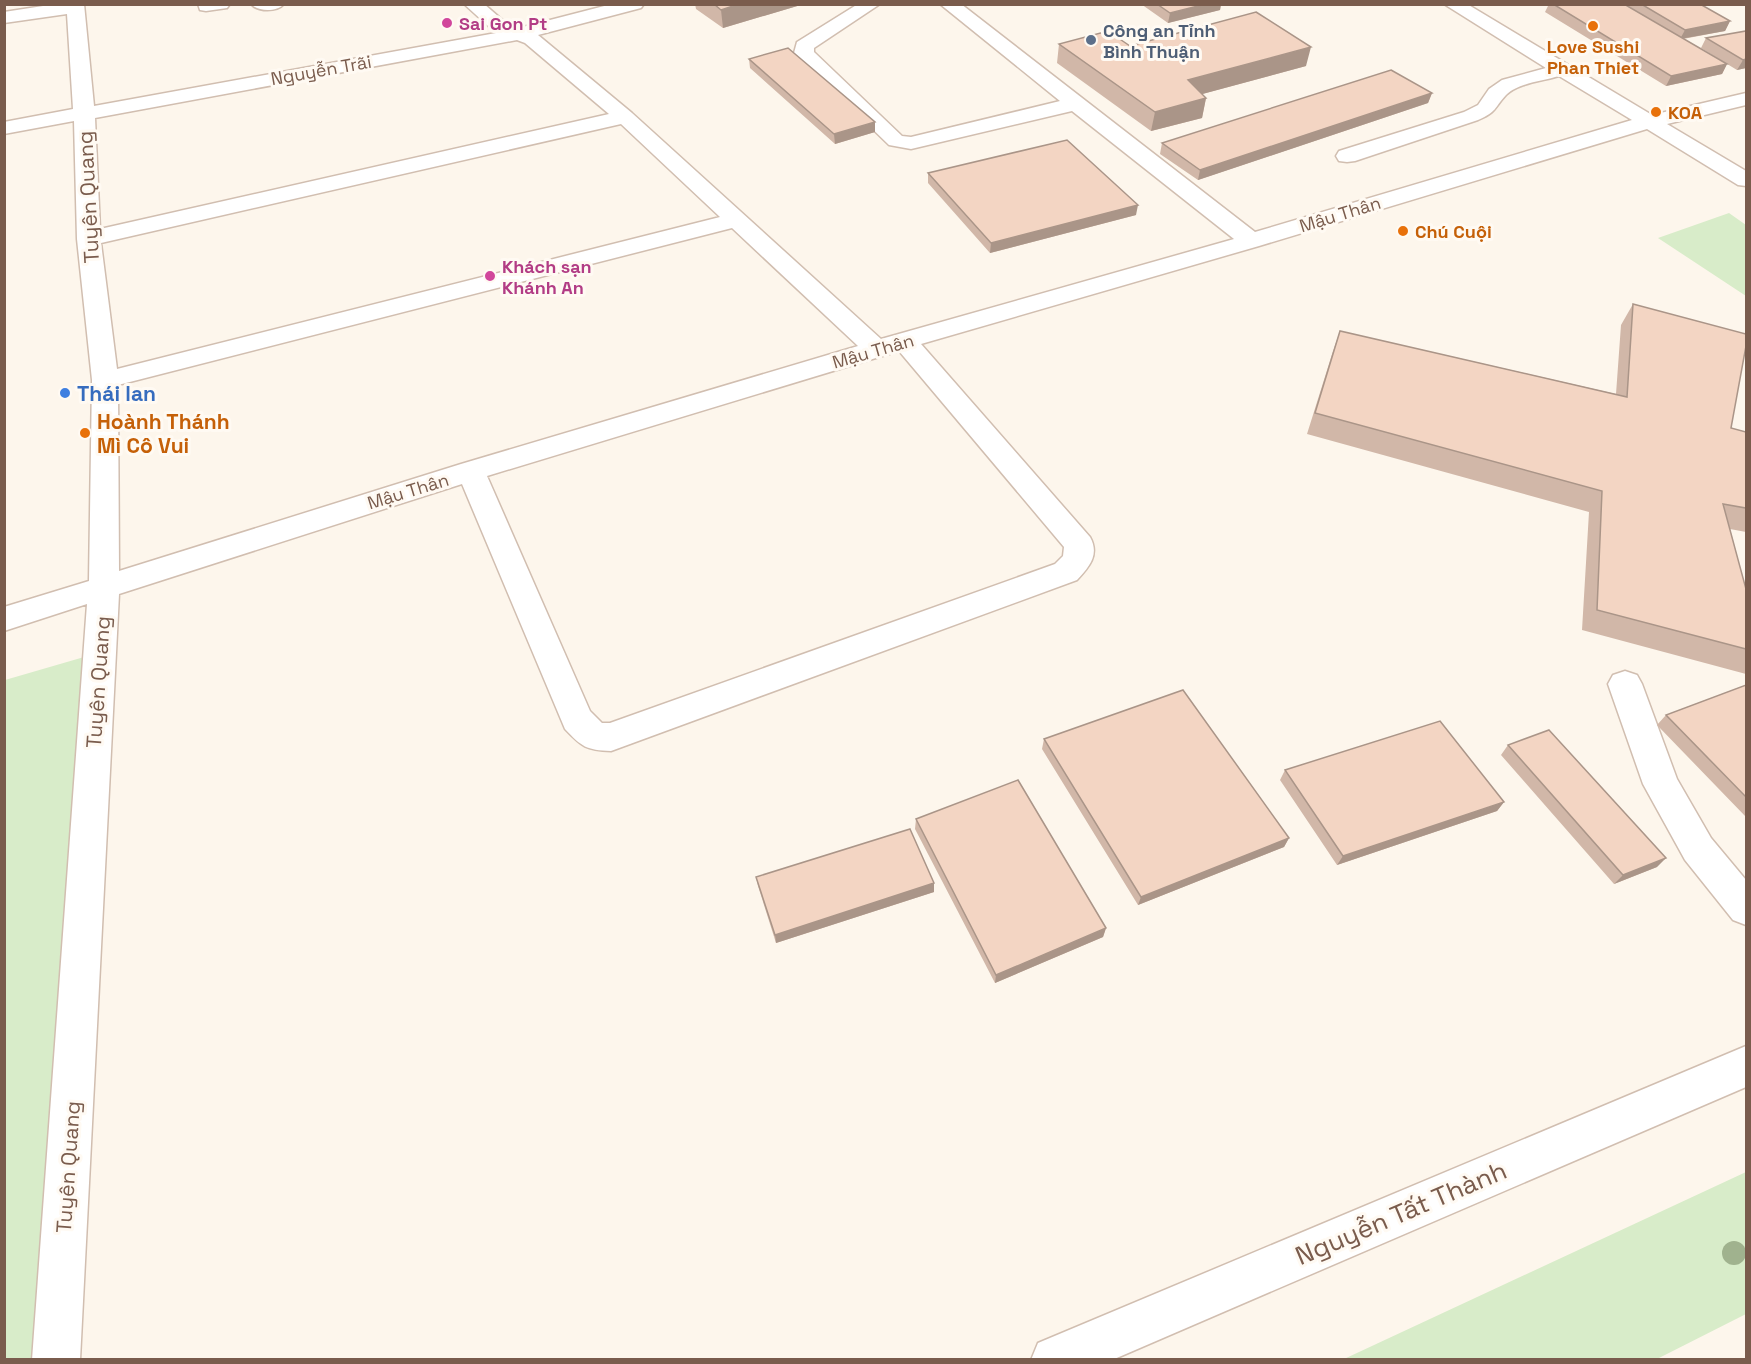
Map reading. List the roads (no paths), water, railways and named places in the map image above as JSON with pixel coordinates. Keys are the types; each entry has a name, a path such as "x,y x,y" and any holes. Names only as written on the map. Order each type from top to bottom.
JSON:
{"street":[{"path":"261,4 275,4"},
{"path":"471,471 577,719 593,736 611,737 1066,572 1078,560 1079,545 890,346 737,220 625,117 532,39 500,28 472,4"},
{"name":"Nguyễn Trãi","path":"4,128 520,34 635,4"},
{"path":"871,4 804,46 804,53 896,141 911,142 1075,104"},
{"path":"949,4 1251,241"},
{"path":"4,18 75,6"},
{"name":"Tuyên Quang","path":"56,1359 104,586 105,380 89,239 84,113 75,6"},
{"path":"1466,7 1560,70 1746,180"},
{"path":"1347,156 1471,116 1485,109 1492,102 1496,93 1509,84 1560,70"},
{"name":"Mậu Thân","path":"4,619 471,471 1648,122 1746,99"},
{"path":"89,239 625,117"},
{"path":"105,380 737,220"},
{"path":"1625,684 1661,784 1698,849 1746,908"},
{"name":"Nguyễn Tất Thành","path":"1055,1359 1746,1066"}],"place":[{"name":"Sai Gon Pt","path":"447,23"},
{"name":"Love Sushi Phan Thiet","path":"1593,26"},
{"name":"Công an Tỉnh Bình Thuận","path":"1091,40"},
{"name":"KOA","path":"1656,112"},
{"name":"Chú Cuội","path":"1403,231"},
{"name":"Khách sạn Khánh An","path":"490,276"},
{"name":"Thái lan","path":"65,393"},
{"name":"Hoành Thánh Mì Cô Vui","path":"85,433"}]}
